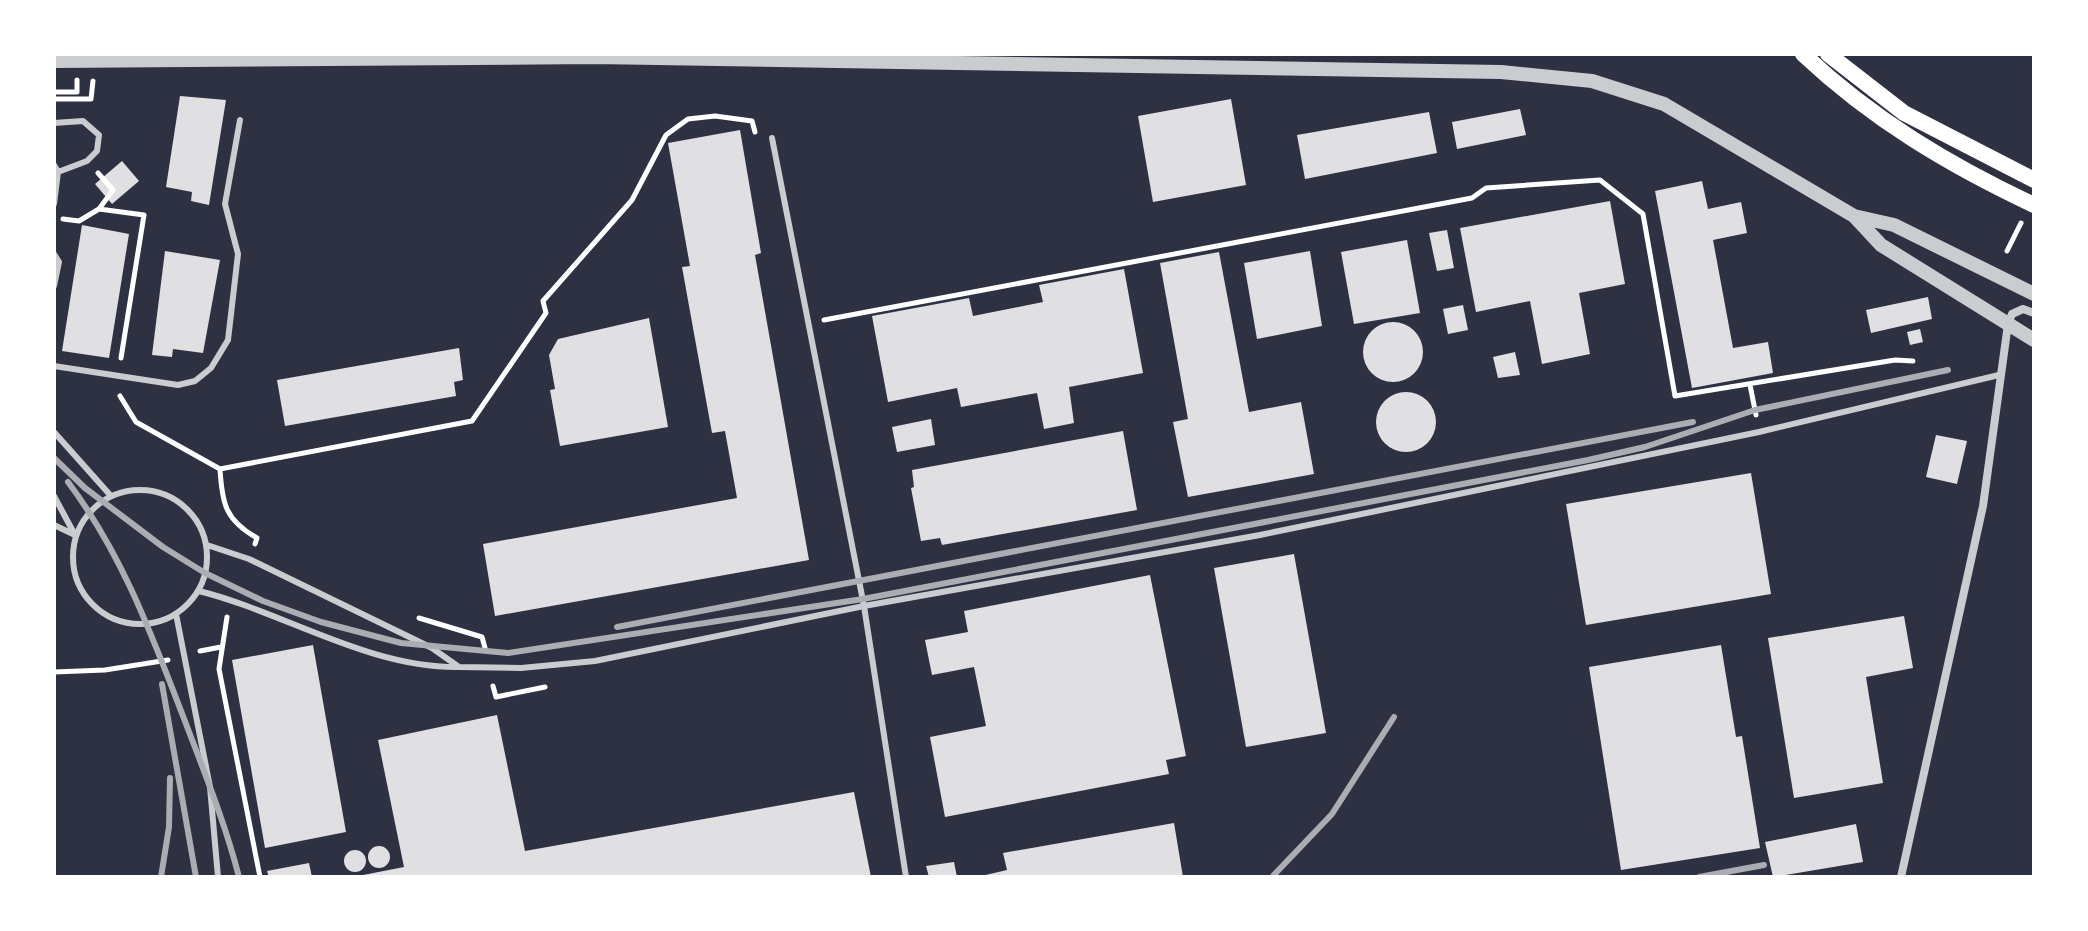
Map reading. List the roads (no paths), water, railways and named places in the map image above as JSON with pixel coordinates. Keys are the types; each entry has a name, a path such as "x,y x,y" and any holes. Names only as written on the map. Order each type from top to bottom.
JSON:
{"main road":[{"path":"1803,54 1890,126 1983,181 2034,205"},
{"path":"1828,54 1904,113 2034,180"}],"street":[{"path":"54,61 595,57 1544,74 1613,86 1664,104 1854,216 1881,245 2034,340"},
{"path":"1854,216 1894,225 2034,294"},
{"path":"1901,877 1983,506 2008,324 2012,314 2023,309 2034,313"}],"lane":[{"path":"54,366 178,385 195,381 211,368 228,340 238,254 225,204 240,120"},
{"path":"54,123 83,121 99,135 97,151 87,161 56,169 54,204"},
{"path":"772,138 864,606 906,877"},
{"path":"54,254 59,262 54,286"},
{"path":"199,591 233,600 393,659 429,668 521,668 595,661 864,606 1260,535 1759,432 1999,375"},
{"path":"54,432 111,496"},
{"path":"129,489 155,490 176,498 198,520 207,545 208,565 199,591 176,614 138,626 122,624 101,612 82,593 73,568 75,535 91,512 111,496 129,489"},
{"path":"54,496 75,535"},
{"path":"54,525 75,535"},
{"path":"207,545 249,559 432,648 459,667"},
{"path":"176,614 210,787 218,877"}],"railway":[{"path":"54,458 85,488 163,547 205,573 263,601 321,622 401,643 508,653 863,599 1588,460 1645,447 1755,410 1948,370"},
{"path":"617,627 1693,422"},
{"path":"68,482 104,537 147,624 213,796 239,877"},
{"path":"162,684 196,877"},
{"path":"1272,877 1332,814 1394,717"},
{"path":"161,877 169,827 170,778"},
{"path":"1699,877 1764,865"}]}
